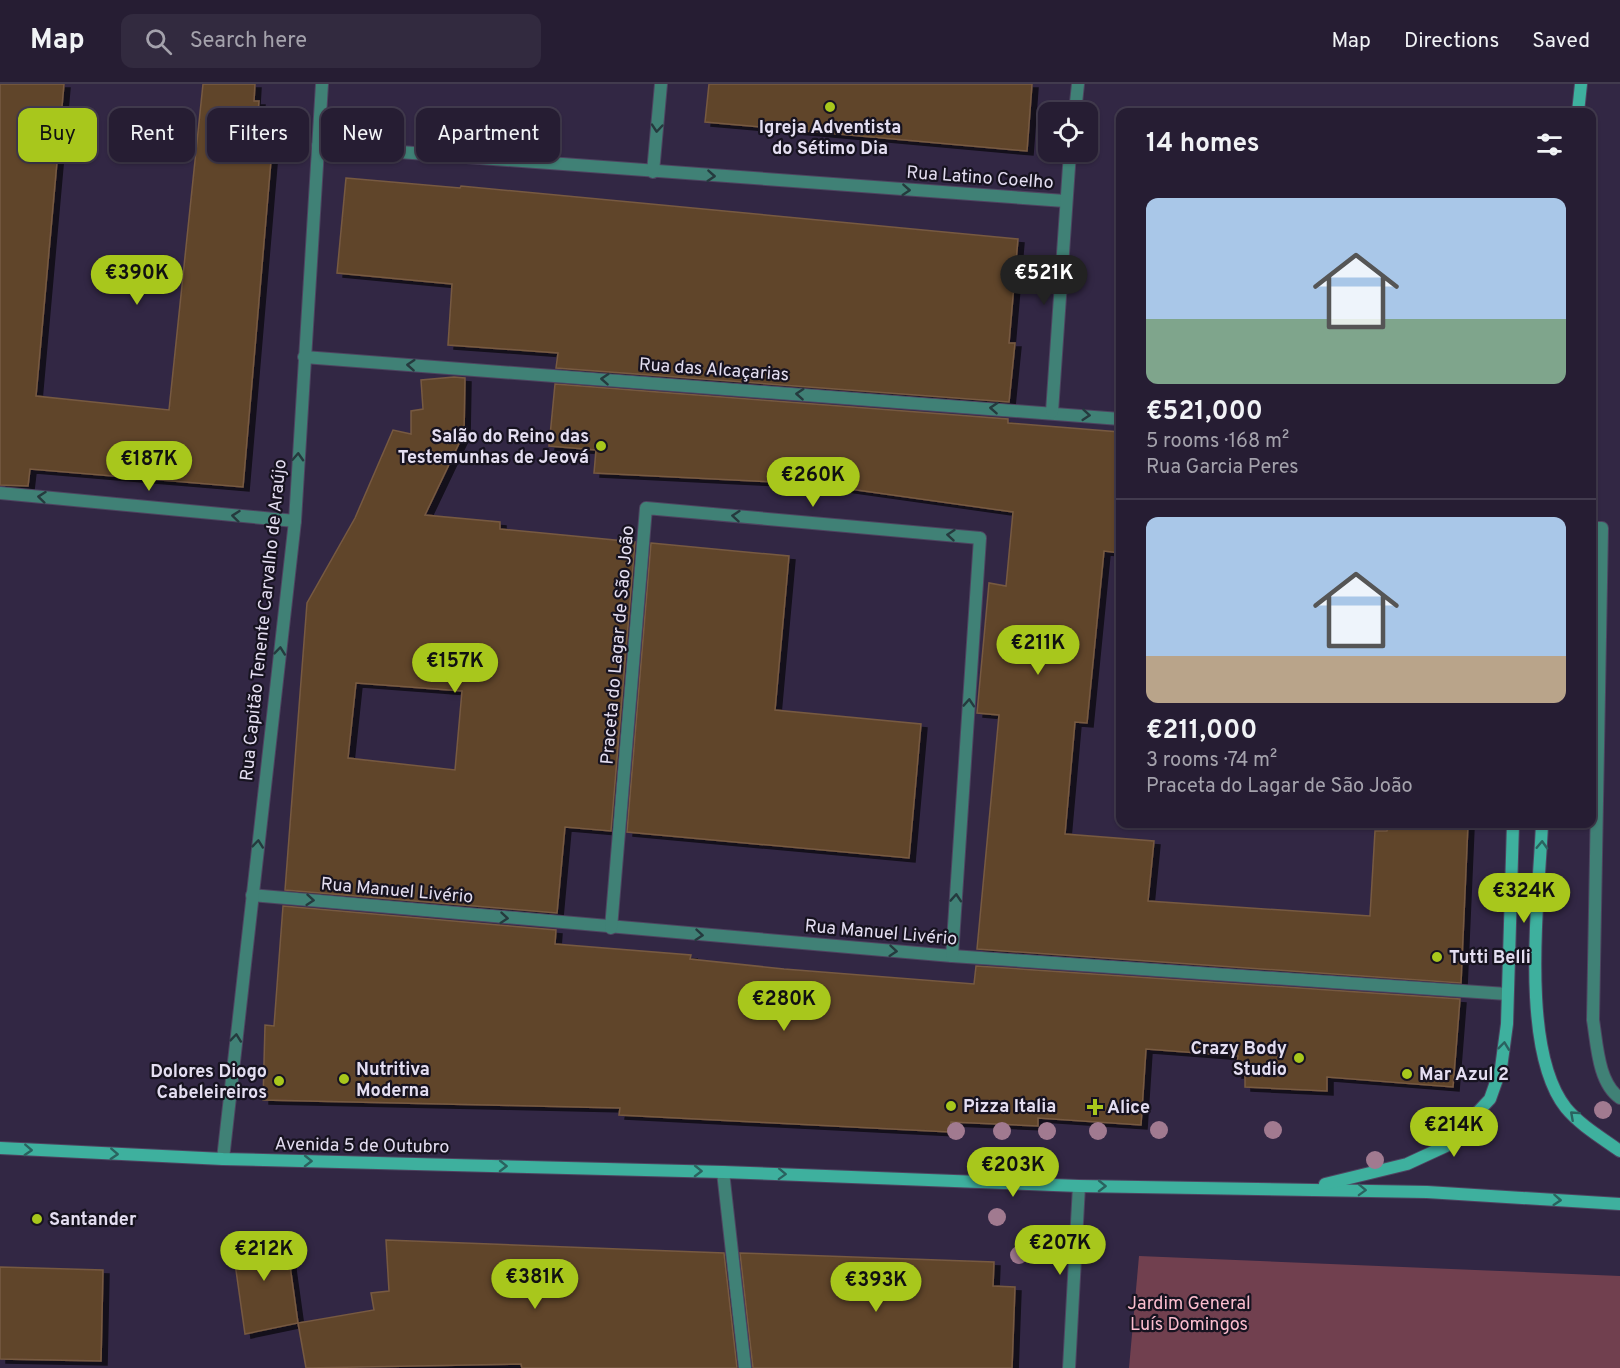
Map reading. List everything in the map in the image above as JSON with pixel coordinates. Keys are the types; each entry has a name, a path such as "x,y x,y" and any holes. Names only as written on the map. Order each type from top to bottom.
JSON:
{"main road":[{"path":"1578,108 1581,84"},
{"path":"1304,1188 1367,1176 1407,1164 1446,1146 1490,1099 1501,1068 1507,1024 1513,828"},
{"path":"1542,828 1535,996 1538,1035 1547,1070 1566,1107 1620,1151"},
{"name":"Avenida 5 de Outubro","path":"0,1148 223,1159 723,1172 1079,1186 1304,1188"},
{"path":"1304,1188 1427,1192 1620,1204"}],"street":[{"name":"Rua Capitão Tenente Carvalho de Araújo","path":"223,1159 294,521 322,84"},
{"path":"653,172 661,84"},
{"path":"1076,102 1078,84"},
{"name":"Rua Latino Coelho","path":"318,146 1065,201"},
{"path":"1052,412 1069,162"},
{"name":"Rua das Alcaçarias","path":"304,357 1116,419"},
{"path":"0,493 294,521"},
{"name":"Praceta do Lagar de São João","path":"611,928 646,508 980,538 952,956"},
{"path":"1596,528 1602,528 1593,1020 1600,1066 1615,1095 1620,1098"},
{"name":"Rua Manuel Livério","path":"252,895 952,956 1507,994"},
{"path":"723,1172 745,1368"},
{"path":"1069,1368 1079,1186"}],"green space":[{"name":"Jardim General Luís Domingos","path":"1139,1256 1620,1276 1620,1368 1129,1368"}],"building":[{"path":"0,84 64,84 62,108 18,108 18,162 57,162 36,396 169,410 203,84 255,84 254,101 259,101 258,108 207,108 207,162 271,162 243,487 30,469 28,486 0,485"},
{"path":"709,84 1032,84 1027,151 705,122"},
{"path":"346,178 460,188 461,186 1018,239 1009,343 1015,343 1009,402 556,368 558,353 448,345 452,284 337,273"},
{"path":"465,378 464,433 425,515 500,522 500,529 635,542 611,831 565,827 557,913 285,890 307,603 355,518 393,430 411,434 411,411 423,409 421,380","holes":["356,683 462,691 455,770 348,758"]},
{"path":"555,384 1008,419 1008,423 1116,432 1116,552 1104,551 1087,723 1075,722 1065,834 1154,841 1148,901 1370,916 1375,831 1387,831 1387,828 1468,828 1461,983 977,949 999,715 977,713 989,583 1006,586 1013,512 814,484 594,473 596,450 549,446"},
{"path":"651,543 789,556 775,710 921,724 909,858 627,832"},
{"path":"283,906 556,930 555,944 691,955 690,959 784,969 974,984 976,966 1460,999 1453,1087 1327,1077 1327,1091 1245,1087 1245,1074 1236,1074 1238,1056 1146,1049 1141,1125 1038,1118 1038,1126 951,1122 950,1132 619,1115 620,1108 263,1100 265,1025 274,1026"},
{"path":"231,1235 286,1237 298,1323 245,1334"},
{"path":"386,1240 724,1253 737,1368 522,1368 521,1364 306,1368 298,1323 374,1310 371,1293 389,1291"},
{"path":"740,1253 994,1262 993,1286 1015,1287 1012,1368 753,1368"},
{"path":"0,1267 103,1270 101,1361 0,1359"}],"place":[{"name":"Igreja Adventista do Sétimo Dia","path":"830,107"},
{"name":"Salão do Reino das Testemunhas de Jeová","path":"601,446"},
{"name":"Tutti Belli","path":"1437,957"},
{"name":"Crazy Body Studio","path":"1299,1058"},
{"name":"Mar Azul 2","path":"1407,1074"},
{"name":"Nutritiva Moderna","path":"344,1079"},
{"name":"Dolores Diogo Cabeleireiros","path":"279,1081"},
{"name":"Pizza Italia","path":"951,1106"},
{"name":"Alice","path":"1095,1107"},
{"name":"Santander","path":"37,1219"}]}
